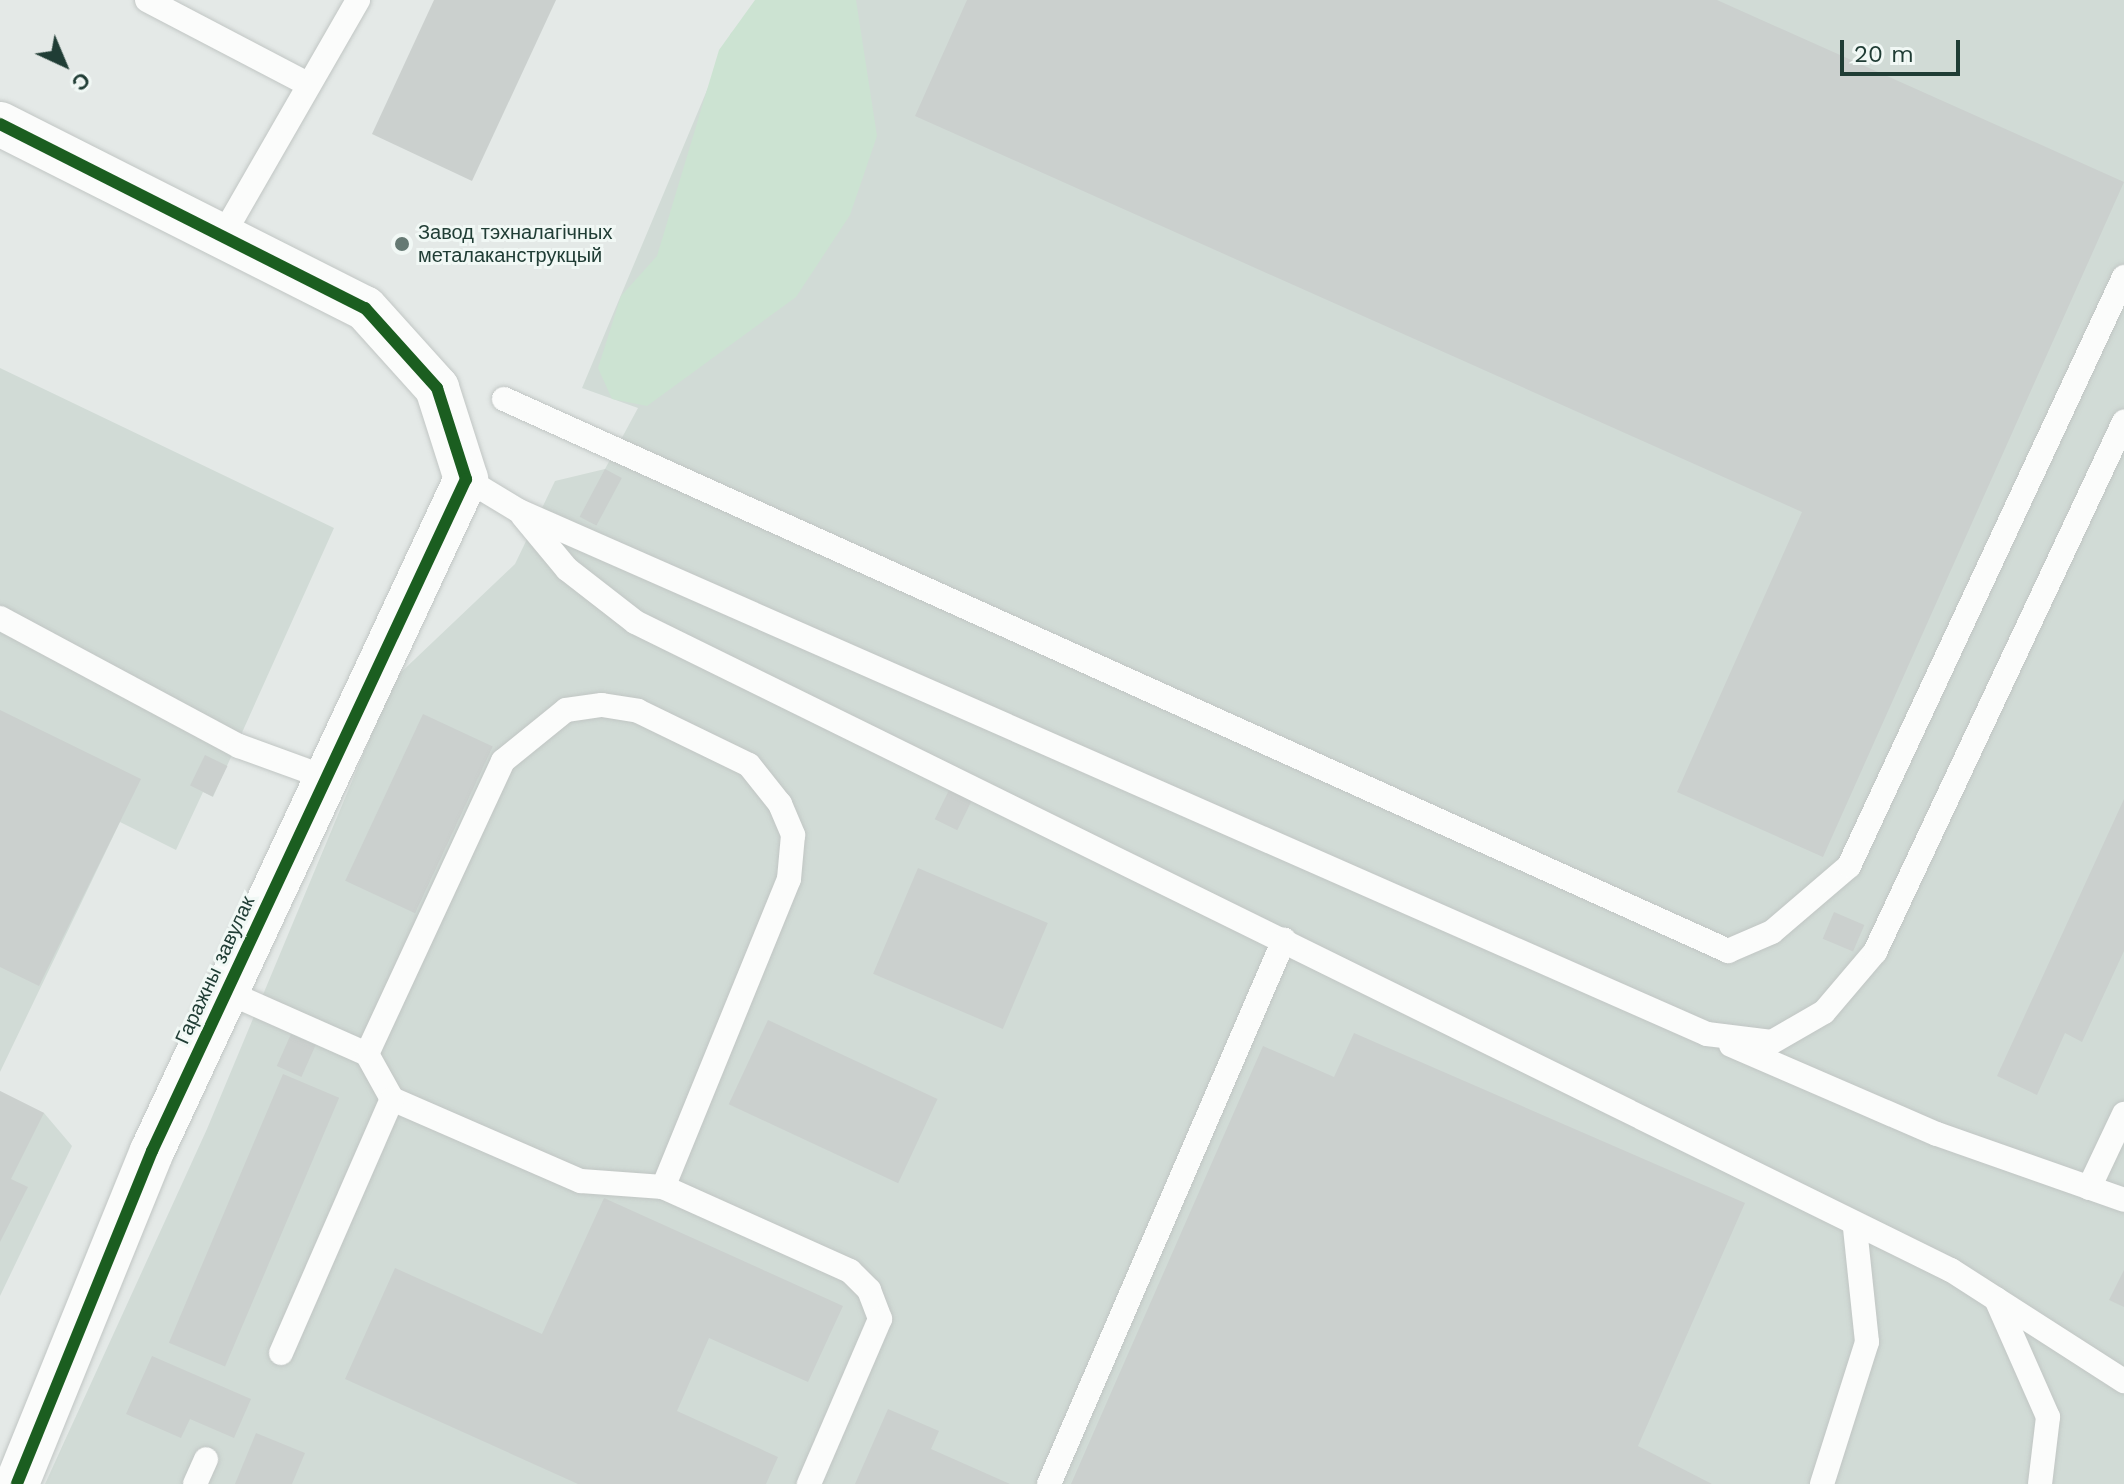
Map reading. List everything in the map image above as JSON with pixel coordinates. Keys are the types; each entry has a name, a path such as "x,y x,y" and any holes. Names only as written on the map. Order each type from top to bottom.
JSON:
{"street":[{"path":"0,124 365,308 437,388 466,479"},
{"name":"Гаражны завулак","path":"17,1484 152,1151 466,479"}],"lane":[{"path":"147,0 308,84"},
{"path":"223,235 358,0"},
{"path":"504,399 1728,951 1772,932 1849,866 2124,277"},
{"path":"1707,1034 1772,1042 1824,1012 1875,952 2124,422"},
{"path":"466,479 519,511 1707,1034 1937,1134 2124,1200"},
{"path":"519,511 567,569 635,622 1284,940 1855,1227 1951,1270 2124,1381"},
{"path":"0,618 239,746 327,778"},
{"path":"367,1054 503,761 531,734 566,710 602,705 716,744 749,765 780,804 793,835 789,879 663,1187"},
{"path":"1049,1484 1284,940"},
{"path":"227,992 367,1054 392,1099 581,1181 663,1187 850,1271 869,1290 880,1319 809,1484"},
{"path":"281,1353 392,1099"},
{"path":"2089,1188 2124,1114"},
{"path":"1822,1484 1867,1342 1855,1227"},
{"path":"1996,1299 2048,1417 2040,1484"},
{"path":"195,1484 206,1459"}],"shaded area":[{"path":"773,0 2124,0 2124,1484 45,1484 207,1129 395,678 515,564 555,481 605,469 638,408 582,388 731,33"},
{"path":"0,368 334,528 213,797 203,792 176,850 120,822 0,1072"},
{"path":"0,1091 44,1113 72,1146 0,1296"}],"green space":[{"path":"755,0 856,0 877,136 850,215 796,297 647,406 612,399 598,368 621,296 657,256 719,50"}],"building":[{"path":"434,0 556,0 472,181 372,134"},
{"path":"967,0 1717,0 2124,182 1823,857 1677,792 1802,512 915,116"},
{"path":"605,469 622,478 596,526 580,517"},
{"path":"0,710 141,779 39,986 0,967"},
{"path":"423,714 493,747 415,913 345,881"},
{"path":"205,755 227,766 213,797 190,786"},
{"path":"951,786 973,797 957,830 935,819"},
{"path":"2124,799 2124,951 2082,1042 2065,1033 2037,1095 1997,1076"},
{"path":"918,868 1048,923 1003,1029 873,974"},
{"path":"1834,912 1864,925 1853,952 1823,939"},
{"path":"768,1020 937,1099 898,1183 729,1104"},
{"path":"1354,1033 1745,1203 1638,1446 1712,1484 1071,1484 1263,1046 1334,1077"},
{"path":"291,1034 316,1045 301,1077 277,1066"},
{"path":"283,1074 339,1098 225,1367 169,1343"},
{"path":"0,1091 44,1113 11,1179 28,1187 0,1242"},
{"path":"604,1198 843,1306 808,1382 709,1338 677,1411 778,1457 766,1484 578,1484 345,1379 395,1268 542,1334"},
{"path":"2124,1270 2124,1307 2109,1300"},
{"path":"152,1356 251,1399 234,1438 190,1419 181,1438 126,1414"},
{"path":"888,1409 939,1431 931,1449 1010,1484 855,1484"},
{"path":"256,1433 305,1453 292,1484 235,1484"}],"cycle path":[{"path":"0,124 365,308 437,388 466,479 152,1151 17,1484"}],"place":[{"name":"Завод тэхналагічных металаканструкцый","path":"402,244"}]}
